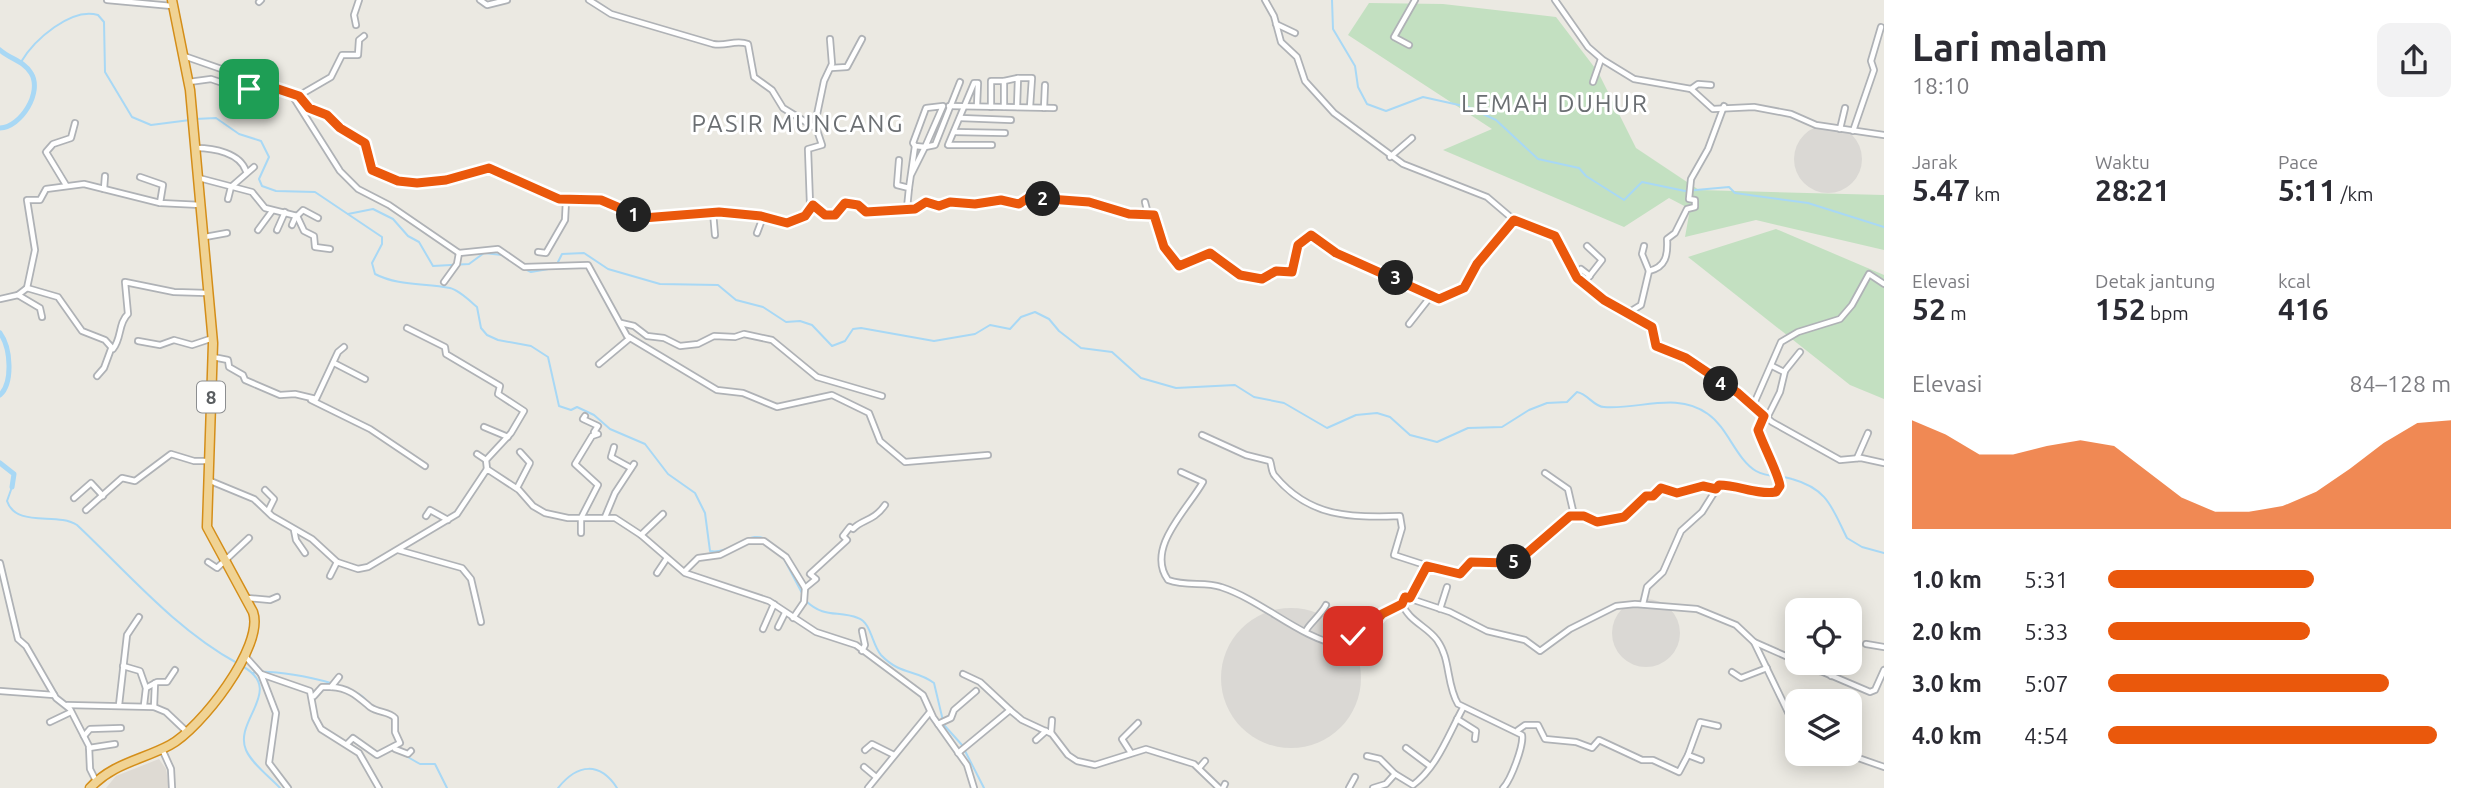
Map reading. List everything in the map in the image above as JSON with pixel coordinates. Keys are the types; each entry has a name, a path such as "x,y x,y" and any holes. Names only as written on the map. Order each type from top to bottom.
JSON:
{"highway":[{"name":"8","path":"93,785 129,760 162,748 187,731 221,696 237,670 256,624 246,598 207,527 213,338 189,82 172,3"}],"street":[{"path":"107,0 172,3"},
{"path":"356,25 354,13 359,0"},
{"path":"480,0 487,5 508,0"},
{"path":"589,0 611,14 684,33 713,44 723,46 737,41 748,44 754,77 772,90 783,108 815,127"},
{"path":"1265,0 1276,24 1279,40 1297,57 1305,81 1334,113 1349,122 1390,157 1487,197 1514,220 1555,236 1574,275 1604,300 1653,328 1656,346 1686,358 1766,417 1840,460 1857,458 1884,463"},
{"path":"1409,45 1394,37 1415,0"},
{"path":"1555,0 1588,47 1601,59 1634,79 1691,89 1710,107 1781,112 1816,125 1884,135"},
{"path":"1276,24 1295,33"},
{"path":"1853,131 1874,70 1871,61 1881,27"},
{"path":"183,56 299,96 331,77 342,55 358,55 359,40 364,36"},
{"path":"299,96 309,108 327,115 340,128 365,143 371,169 379,175 403,182 428,182 489,168 566,200 601,200 643,218 713,212 763,216 787,223 805,216 812,206 808,149 822,145 815,127 824,81 831,68 830,39"},
{"path":"831,68 842,69 850,65 862,39"},
{"path":"1593,82 1601,59"},
{"path":"1017,107 1018,78"},
{"path":"991,107 991,81 1032,78 1030,107"},
{"path":"189,82 214,79 243,90 269,86"},
{"path":"1003,107 1004,81"},
{"path":"935,145 960,82"},
{"path":"948,145 974,83 978,83 977,106"},
{"path":"1691,89 1698,84 1710,85"},
{"path":"1044,108 1045,85"},
{"path":"292,95 340,171 358,189 389,205 458,253 498,249 524,267 537,269 555,265 588,265 630,338 717,390 743,393 777,407 832,395 869,413 880,441 905,462 988,454"},
{"path":"911,176 943,106"},
{"path":"1649,271 1658,269 1666,260 1667,239 1675,233 1687,209 1695,207 1695,201 1689,199 1690,179 1707,149 1724,106"},
{"path":"907,208 915,146 913,144 926,108 1054,108"},
{"path":"1840,129 1845,108"},
{"path":"960,118 1011,120"},
{"path":"66,186 46,153 53,144 71,138 75,123"},
{"path":"954,132 1005,133"},
{"path":"1390,157 1412,138"},
{"path":"915,146 992,145"},
{"path":"195,148 222,150 243,164 246,171"},
{"path":"900,160 897,185 909,188"},
{"path":"228,199 231,187 246,171 254,167"},
{"path":"104,189 106,176"},
{"path":"140,177 163,185 160,203"},
{"path":"199,178 252,192 259,203 272,211 296,216 304,231 314,236 315,247 330,248"},
{"path":"0,299 18,295 27,288 35,250 27,200 41,200 48,188 84,184 160,203 201,205"},
{"path":"812,206 825,216 835,215 845,203 858,205 865,212 917,208 926,202 937,206 950,202 975,204 999,200 1019,204 1031,198 1084,201 1129,214 1154,215 1164,247 1179,266 1210,253 1240,275 1262,279 1276,271 1292,272 1298,245 1311,235 1336,253 1439,299 1464,288 1477,264 1514,220"},
{"path":"538,252 546,253 563,224 566,200"},
{"path":"1145,202 1148,214"},
{"path":"292,225 303,210 318,218"},
{"path":"258,230 272,211"},
{"path":"277,230 285,212"},
{"path":"713,212 715,234"},
{"path":"757,233 763,216"},
{"path":"205,237 227,233"},
{"path":"1584,284 1602,260 1587,246"},
{"path":"1628,313 1641,305 1649,271 1642,256 1644,246"},
{"path":"444,282 457,264 458,253"},
{"path":"1581,269 1590,276"},
{"path":"1753,405 1784,340 1798,332 1833,323 1844,315 1869,274 1884,284"},
{"path":"97,376 104,368 111,349 117,345 122,319 128,314 125,282 174,292 209,293"},
{"path":"27,288 58,297 82,331 105,340 111,349"},
{"path":"18,295 40,308 42,317"},
{"path":"1409,324 1431,296"},
{"path":"621,323 634,326 647,336 663,338 680,346 700,344 714,336 735,337 745,334 773,340 819,379 882,396"},
{"path":"407,328 445,347 445,353 500,386 498,394 524,410 508,437 486,460"},
{"path":"138,341 160,345 174,340 189,346 213,338"},
{"path":"599,364 630,338"},
{"path":"213,357 228,360 229,366 243,374 245,380 263,390 317,398 338,352 343,351 344,347"},
{"path":"1643,604 1647,587 1663,572 1681,531 1702,512 1719,485 1734,485 1773,493 1779,488 1779,477 1771,467 1758,430 1780,392 1785,371 1800,352"},
{"path":"334,363 365,379"},
{"path":"1772,366 1785,371"},
{"path":"307,398 370,429 425,466"},
{"path":"581,533 580,518 598,485 575,464 592,436 598,433 594,432 598,426 583,419 585,416"},
{"path":"484,427 508,437"},
{"path":"1857,458 1868,433"},
{"path":"1202,435 1270,461 1274,475 1297,497 1336,516 1400,516 1402,528 1394,555 1460,574 1471,562 1514,562 1534,550 1563,519 1574,515 1597,522 1624,517 1646,496 1653,496 1661,488 1677,493 1703,486 1716,489"},
{"path":"605,517 611,499 633,466 611,457 614,447"},
{"path":"517,488 530,462 520,452"},
{"path":"86,510 122,478 137,480 172,454 194,461 208,461"},
{"path":"207,479 250,496 294,530 316,541 337,562 365,568 461,510 487,469 486,460 477,454"},
{"path":"487,469 517,488 533,506 545,513 620,520 684,572 774,604 816,632 856,645 889,667 923,695 930,712 942,723 961,750 974,788"},
{"path":"1181,472 1203,482 1170,530 1161,558 1165,578 1189,586 1220,586 1246,596 1325,642 1346,646 1358,629 1372,626 1382,614 1402,604 1405,597 1440,609 1483,629 1525,640 1541,651 1570,629 1620,605 1688,607 1736,625 1754,642 1785,655"},
{"path":"1545,472 1568,489 1574,515"},
{"path":"74,498 91,483 103,496"},
{"path":"265,490 274,499 267,511"},
{"path":"805,588 816,579 810,574 847,540 842,536 850,527 853,529 857,524 876,518 885,505"},
{"path":"426,516 430,509 448,520"},
{"path":"641,535 663,514"},
{"path":"294,530 296,540 305,553"},
{"path":"208,562 215,568 249,538"},
{"path":"684,572 698,558 714,556 744,542 759,540 786,557 805,588 804,602 793,618"},
{"path":"398,550 464,570 473,584 481,622"},
{"path":"657,573 667,558"},
{"path":"330,576 337,562"},
{"path":"0,563 18,639 26,646 54,695 67,705 84,736 89,748 93,785"},
{"path":"1410,598 1427,566"},
{"path":"1440,609 1447,587"},
{"path":"246,598 264,600 277,597"},
{"path":"763,629 774,604"},
{"path":"1402,604 1409,615 1439,643 1448,662 1456,700 1463,708 1518,730 1523,737 1514,774 1503,788"},
{"path":"1306,631 1308,626 1317,621 1326,605"},
{"path":"778,627 785,613"},
{"path":"119,705 128,632 139,617"},
{"path":"862,631 862,651"},
{"path":"1754,642 1785,706"},
{"path":"1866,645 1884,647"},
{"path":"243,656 261,674 276,713 269,762 288,788"},
{"path":"123,666 140,670 146,688 144,705"},
{"path":"1732,672 1741,678 1767,668"},
{"path":"146,688 155,683 167,682 175,670"},
{"path":"1831,676 1873,691 1884,670"},
{"path":"261,674 308,690 313,696 315,718 321,729 363,757 379,788"},
{"path":"963,674 980,682 1022,720 1048,732 1070,757 1087,765 1118,760 1131,753 1146,750 1199,768 1222,787"},
{"path":"332,685 339,677"},
{"path":"153,707 155,683"},
{"path":"313,696 321,688 332,685 363,698 371,708 394,715 395,732 400,743 390,750 379,755 354,738 347,744"},
{"path":"0,691 54,695"},
{"path":"942,723 976,691"},
{"path":"67,705 144,705 166,712 187,731"},
{"path":"1367,756 1380,759 1411,786 1439,756 1463,708"},
{"path":"961,750 1010,710"},
{"path":"50,722 71,712"},
{"path":"868,788 930,712"},
{"path":"1457,719 1476,731 1475,739"},
{"path":"1036,740 1048,732 1052,720"},
{"path":"1518,730 1525,724 1538,726 1545,739 1576,742 1592,748 1599,740 1642,760 1653,760 1679,772 1700,722 1718,726"},
{"path":"1131,753 1122,739 1138,726 1138,723"},
{"path":"84,736 90,729 121,728"},
{"path":"89,748 115,744"},
{"path":"865,750 871,744 894,755"},
{"path":"162,748 171,769 172,788"},
{"path":"390,750 399,748 408,754 411,751"},
{"path":"1406,748 1430,766"},
{"path":"1688,755 1701,760"},
{"path":"1862,759 1884,767"},
{"path":"1199,768 1205,761"},
{"path":"864,767 876,777"},
{"path":"1373,788 1386,784 1395,774"},
{"path":"1349,788 1354,777"}],"shaded area":[{"path":"1828,125 1841,128 1852,135 1859,146 1862,159 1859,172 1852,183 1841,190 1828,193 1815,190 1804,183 1797,172 1794,159 1797,146 1804,135 1815,128"},
{"path":"1646,599 1659,602 1670,609 1677,620 1680,633 1677,646 1670,657 1659,664 1646,667 1633,664 1622,657 1615,646 1612,633 1615,620 1622,609 1633,602"},
{"path":"1291,608 1318,613 1341,628 1356,651 1361,678 1356,705 1341,728 1318,743 1291,748 1264,743 1241,728 1226,705 1221,678 1226,651 1241,628 1264,613"},
{"path":"159,759 166,769 169,788 106,788 116,776"}],"green space":[{"path":"1369,3 1443,4 1556,17 1598,72 1636,148 1699,190 1884,195 1884,250 1756,220 1685,237 1690,209 1669,198 1624,227 1443,150 1492,129 1348,35"},
{"path":"1776,229 1884,275 1884,399 1850,385 1688,257"}],"waterway":[{"path":"1332,0 1333,29 1355,66 1358,87 1367,104 1386,111 1423,97 1468,107 1496,120 1538,159 1579,168 1586,176 1624,200 1642,182 1685,191 1729,187 1735,193 1808,203 1884,227"},
{"path":"21,62 35,44 54,27 76,16 98,15 104,22 105,72 132,117 151,125 190,120"},
{"path":"0,50 28,69 34,81 28,107 15,122 0,128"},
{"path":"195,119 216,118 239,134 261,141 269,157 259,179 262,186 276,191 315,192 382,237 382,244 372,263 375,274 402,282 453,289 477,307 481,328 487,335 498,340 531,346 548,357 559,406 571,410 577,407 594,415 610,429 645,444 668,474 695,493 705,513 710,551 726,549 757,537 773,545"},
{"path":"348,214 373,209 393,219 408,236 419,242 433,266 469,264 484,253 502,255 515,264"},
{"path":"557,264 562,254 584,253 608,269 660,284 718,285 736,300 763,307 786,322 800,321 812,325 832,346 845,341 853,329 861,328 934,341 975,334 990,325 1010,329 1021,317 1035,312 1049,319 1059,331 1081,348 1112,352 1141,378 1176,388 1235,385 1254,397 1284,403 1327,428 1356,415 1377,413 1390,417 1410,435 1437,442 1468,428 1502,427 1529,410 1547,403 1567,402 1577,392 1604,407 1671,402 1684,404 1696,407 1715,420 1749,466 1765,475 1792,479 1814,488 1827,501 1847,538 1862,547 1884,553"},
{"path":"523,268 531,272 554,268"},
{"path":"0,333 4,339 9,365 7,382 0,395"},
{"path":"0,463 14,474 12,487"},
{"path":"12,487 7,501 12,509 28,517 69,521 77,525 173,617 193,634 237,663"},
{"path":"783,557 802,593"},
{"path":"806,601 819,610 862,620 878,651 888,662 934,683 944,725 962,745 984,788"},
{"path":"242,666 254,675 259,685 256,706 246,728 246,750 280,788"},
{"path":"253,673 277,672 312,678 346,688 366,700"},
{"path":"406,756 420,764 435,764 447,788"},
{"path":"558,788 573,774 589,769 603,774 617,788"}],"district":[{"name":"LEMAH DUHUR","path":"1555,103"},
{"name":"PASIR MUNCANG","path":"798,123"}],"route":[{"path":"249,89 269,86 300,96 309,108 327,115 340,128 365,143 370,167 375,173 385,177 403,182 428,182 489,168 508,174 559,199 601,200 643,218 719,212 761,216 787,223 805,216 813,205 825,215 835,215 840,205 845,203 858,205 866,212 915,209 926,202 939,206 950,202 975,204 999,200 1019,204 1028,198 1084,201 1112,206 1129,214 1154,215 1164,247 1179,266 1188,265 1210,253 1232,271 1252,279 1262,279 1273,271 1292,272 1296,264 1298,245 1311,235 1336,253 1396,278 1436,299 1464,288 1477,264 1514,220 1555,236 1577,278 1604,300 1652,327 1654,345 1686,358 1719,383 1738,393 1764,416 1758,430 1771,467 1779,476 1780,486 1776,492 1759,492 1734,485 1719,485 1716,489 1713,486 1703,486 1679,493 1661,488 1653,496 1646,496 1633,512 1624,517 1611,517 1597,522 1584,516 1570,516 1563,519 1534,550 1514,562 1471,562 1460,574 1427,566 1410,598 1405,597 1402,604 1382,614 1372,626 1360,628 1353,636"}]}
